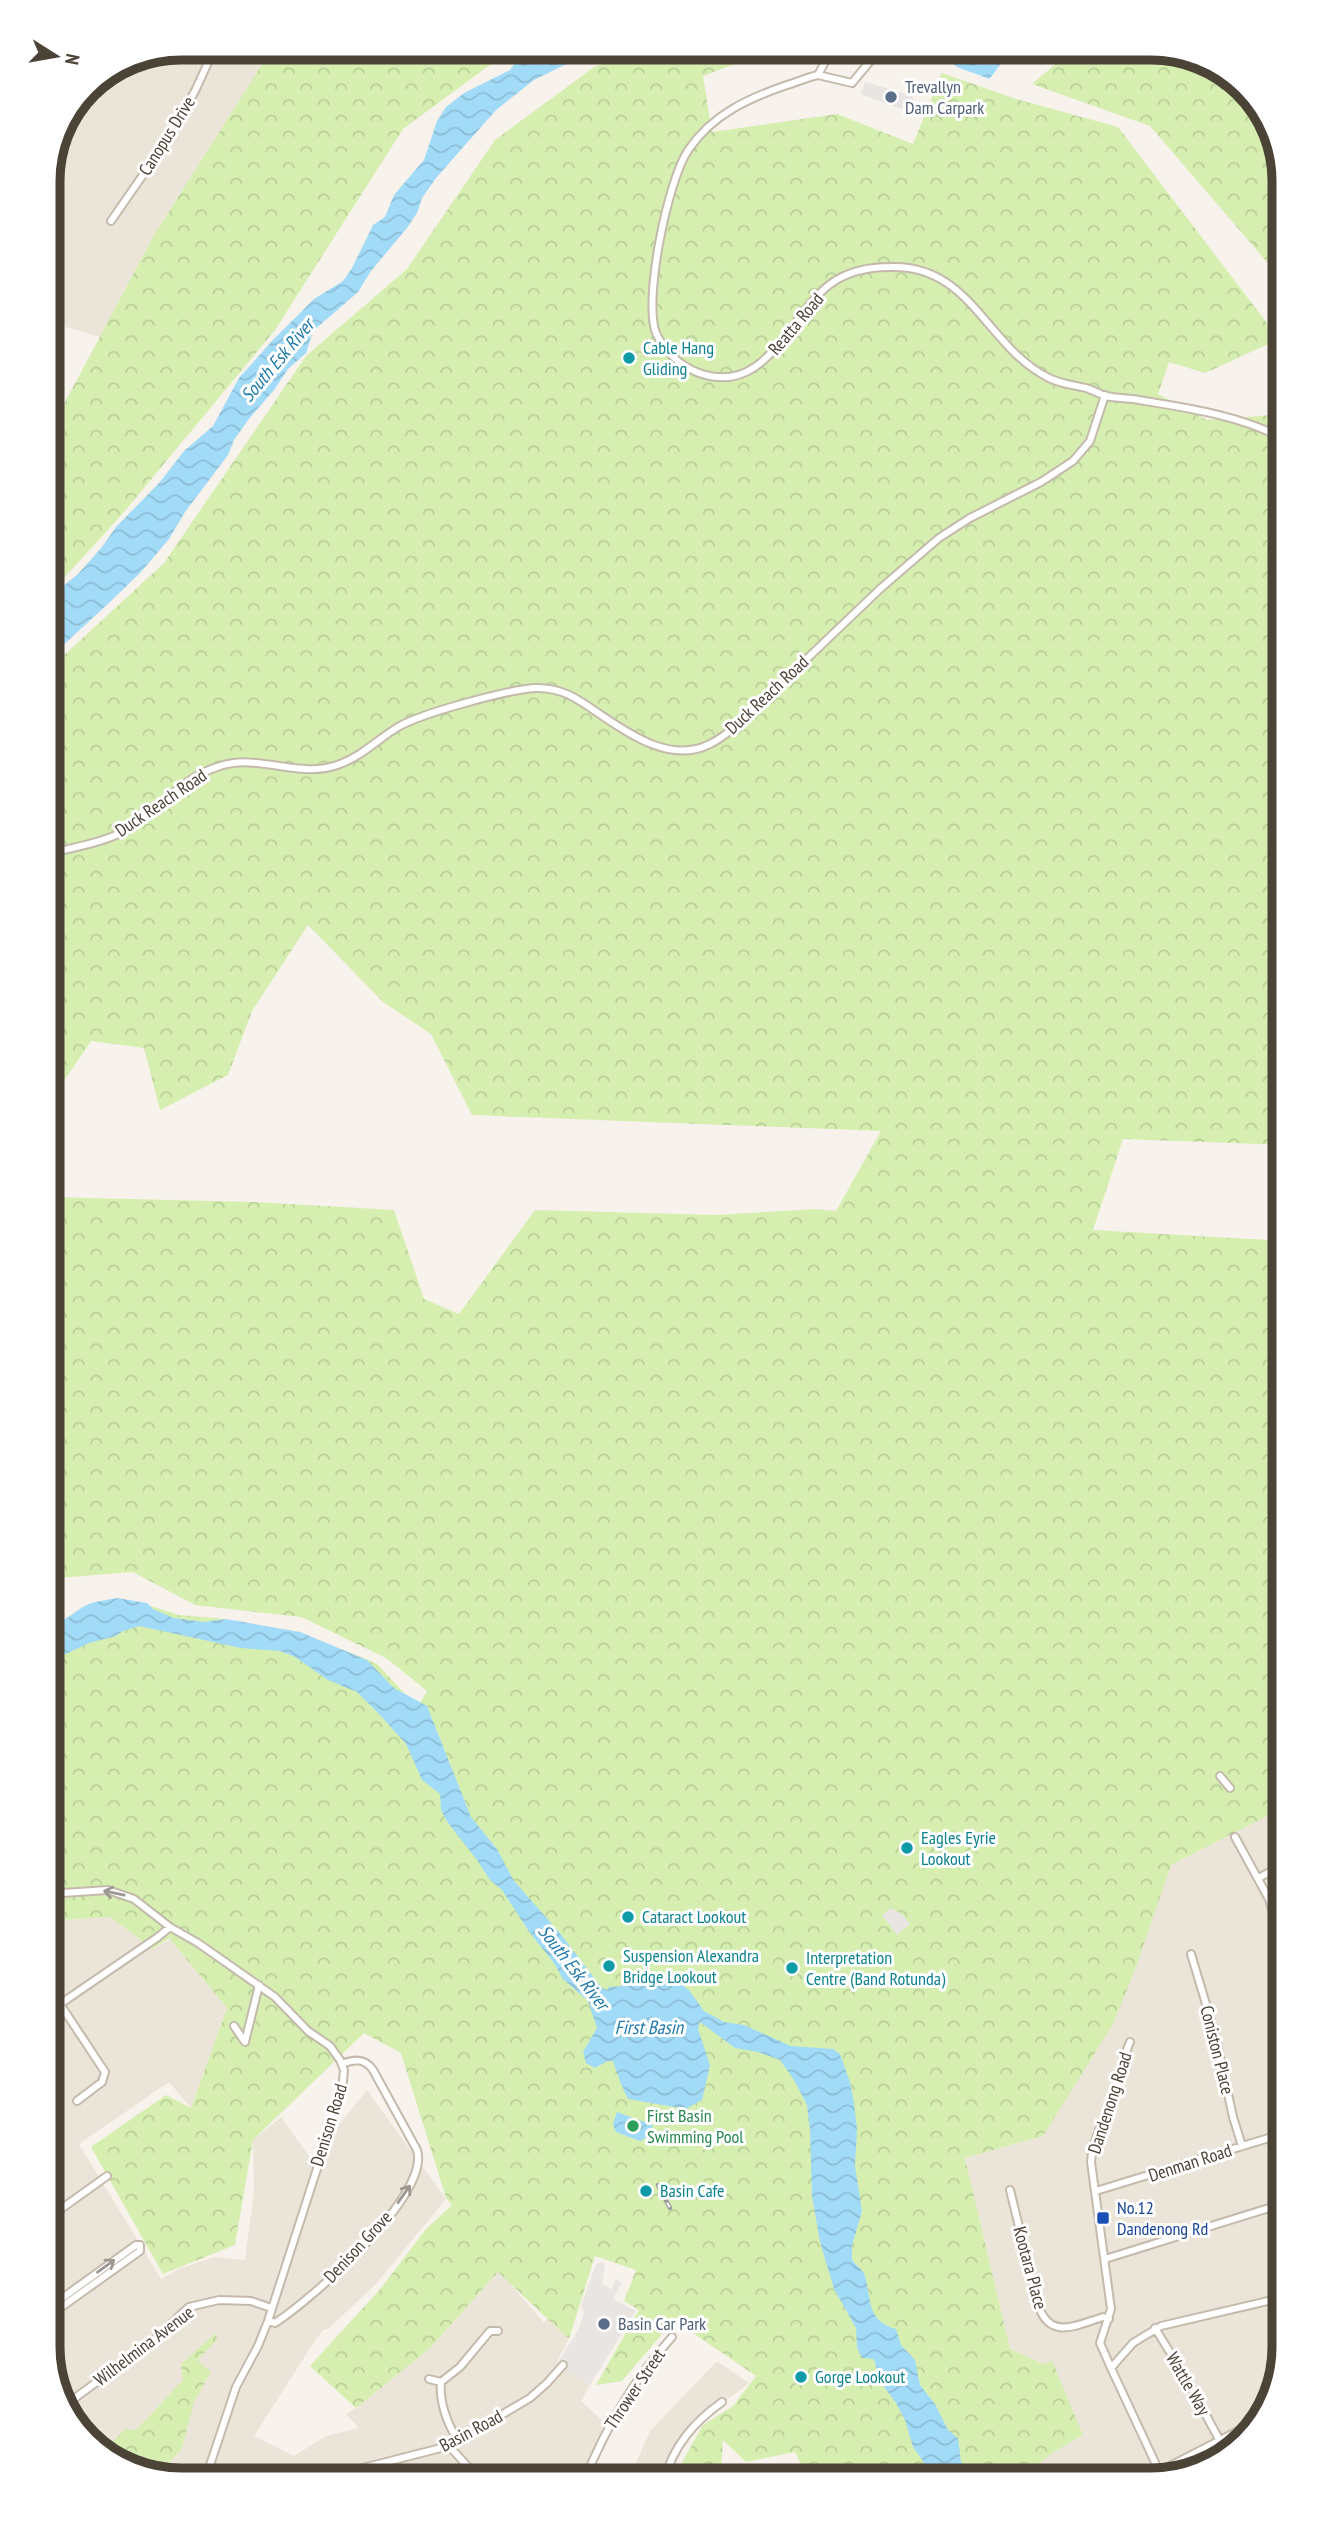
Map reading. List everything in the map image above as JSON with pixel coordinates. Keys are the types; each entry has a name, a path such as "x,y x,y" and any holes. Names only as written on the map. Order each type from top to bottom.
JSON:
{"street":[{"name":"Canopus Drive","path":"111,221 170,136 209,60"},
{"path":"826,60 818,75 852,83 871,60"},
{"name":"Reatta Road","path":"818,75 777,88 733,107 704,130 683,159 671,187 666,208 652,293 655,331 668,352 683,365 707,375 746,372 769,357 807,307 838,279 861,270 901,267 925,271 942,278 972,303 1014,354 1039,372 1062,383 1105,396 1239,419 1272,434"},
{"name":"Duck Reach Road","path":"60,850 124,831 178,787 220,765 249,762 302,770 330,768 356,757 391,731 410,721 527,689 553,689 571,695 616,725 658,746 682,750 704,747 727,733 748,715 881,588 939,538 1073,461 1090,441 1105,396"},
{"path":"1220,1776 1230,1788"},
{"path":"1235,1837 1259,1878 1272,1910"},
{"path":"1259,1878 1272,1870"},
{"name":"Denison Road","path":"60,1893 96,1890 118,1892 134,1899 170,1927 259,1985 308,2031 330,2046 342,2064 342,2091 268,2321 236,2387 209,2468"},
{"path":"77,2101 102,2082 105,2072 61,2004 170,1927"},
{"path":"158,1937 169,1934 184,1935"},
{"name":"Coniston Place","path":"1191,1954 1215,2034 1242,2146"},
{"path":"234,2026 245,2042 259,1985"},
{"name":"Dandenong Road","path":"1130,2042 1125,2052 1119,2082 1092,2154 1111,2309 1100,2343 1157,2467"},
{"name":"Denison Grove","path":"268,2321 275,2323 291,2313 360,2250 381,2226 416,2175 419,2163 417,2150 373,2070 365,2061 353,2060 342,2064"},
{"name":"Denman Road","path":"1096,2191 1272,2137"},
{"path":"60,2210 107,2176"},
{"name":"Kootara Place","path":"1010,2190 1038,2304 1045,2320 1058,2328 1065,2328 1103,2317 1109,2319"},
{"path":"1105,2259 1272,2207"},
{"path":"60,2300 136,2245 142,2247 60,2307"},
{"name":"Wilhelmina Avenue","path":"72,2400 155,2340 189,2307 219,2300 251,2301 271,2308"},
{"path":"1111,2368 1133,2343 1155,2329 1204,2314 1272,2300"},
{"path":"457,2440 449,2424 440,2389 441,2382 460,2367 493,2329"},
{"name":"Wattle Way","path":"1155,2329 1220,2441"},
{"name":"Thrower Street","path":"590,2468 618,2408 672,2336"},
{"name":"Basin Road","path":"363,2468 449,2446 530,2398 563,2365"},
{"path":"429,2379 441,2382"},
{"path":"668,2468 683,2438 698,2421 722,2402"},
{"path":"1168,2467 1238,2431"},
{"path":"1220,2441 1226,2442"},
{"path":"449,2446 469,2468"},
{"path":"1211,2446 1212,2452"}],"shaded area":[{"path":"265,60 154,235 100,337 60,325 60,173 69,134 80,113 95,95 113,80 134,69 157,62"},
{"name":"Trevallyn Dam Carpark","path":"865,82 913,96 915,114 861,94"},
{"path":"1272,1813 1272,2347 1268,2379 1252,2415 1242,2427 1212,2452 1198,2459 1175,2466 1151,2468 1037,2468 1035,2463 1083,2435 1043,2364 1010,2349 965,2158 1043,2136 1171,1865"},
{"path":"891,1908 903,1915 910,1924 897,1935 882,1915"},
{"path":"110,1917 153,1949 170,1939 227,2008 191,2108 169,2082 79,2144 161,2279 181,2268 214,2257 245,2260 254,2191 253,2140 281,2117 311,2159 367,2090 446,2199 376,2284 327,2330 324,2329 254,2436 294,2456 326,2436 359,2428 346,2414 430,2348 499,2271 544,2323 548,2317 569,2339 557,2361 590,2385 581,2401 606,2424 584,2468 173,2468 157,2466 127,2456 95,2433 69,2394 62,2371 60,2347 60,1920"},
{"name":"Basin Car Park","path":"603,2262 602,2284 612,2289 616,2279 622,2282 613,2299 636,2311 590,2385 558,2362 579,2329 584,2312 581,2306 596,2264"},
{"path":"717,2361 749,2383 706,2416 684,2445 674,2468 634,2468 650,2431"}],"green space":[{"path":"265,60 499,60 403,129 275,330 124,512 60,582 60,412 154,235"},
{"path":"614,60 746,60 703,76 712,132 837,114 913,144 942,73 1016,99 1118,127 1272,330 1272,342 1205,373 1169,362 1158,394 1207,420 1272,415 1272,1145 1123,1139 1093,1230 1272,1240 1272,1814 1171,1865 1135,1970 1113,2024 1043,2136 965,2158 1010,2349 1043,2364 1052,2361 1083,2435 1049,2455 1038,2465 1039,2468 803,2468 795,2452 746,2462 723,2440 721,2468 679,2468 703,2425 733,2406 756,2376 674,2320 622,2381 596,2385 639,2310 624,2301 636,2270 595,2256 569,2339 498,2272 430,2348 356,2408 310,2366 382,2287 426,2229 452,2205 446,2198 401,2053 364,2033 253,2140 235,2245 163,2274 91,2147 166,2095 191,2108 227,2008 169,1938 153,1949 110,1917 60,1920 60,1636 145,1604 179,1615 216,1618 316,1640 377,1664 419,1705 427,1691 386,1658 301,1617 195,1605 133,1572 60,1578 60,1197 255,1202 394,1210 424,1299 459,1314 535,1210 716,1215 815,1209 836,1211 881,1131 472,1115 431,1034 383,1002 308,925 252,1011 228,1075 160,1110 144,1048 91,1041 60,1087 60,659 164,563 306,356 407,269 495,140 594,67"},
{"path":"1060,60 1175,62 1205,72 1219,80 1237,95 1256,120 1270,157 1272,268 1150,126 1032,84"},
{"path":"617,2107 660,2122 650,2149 604,2133 612,2111 615,2112"},
{"path":"216,2333 217,2340 197,2360 211,2372 194,2402 182,2448 166,2467 142,2462 110,2445 125,2429 136,2430 183,2380 181,2364"}],"water":[{"name":"South Esk River","path":"517,60 575,60 534,80 496,110 436,178 407,228 371,271 358,292 313,331 306,353 288,369 248,420 234,440 228,455 185,512 169,539 141,572 60,648 60,589 78,574 184,451 213,426 239,378 271,342 314,299 343,281 373,225 385,217 394,195 424,160 437,121 446,107 464,93 510,70"},
{"path":"948,60 1003,60 989,79"},
{"path":"117,1598 147,1603 153,1609 174,1618 204,1622 226,1619 300,1632 367,1660 394,1688 427,1706 471,1817 497,1849 514,1881 559,1932 602,1988 607,1990 609,1987 648,1977 673,1979 689,1990 704,2011 724,2022 744,2025 791,2046 833,2049 840,2054 854,2103 857,2129 855,2166 862,2211 852,2246 852,2259 864,2274 875,2315 886,2325 896,2329 901,2345 915,2360 920,2385 935,2404 948,2430 958,2438 961,2462 966,2468 926,2468 913,2447 905,2420 896,2403 879,2380 874,2359 862,2358 857,2348 856,2328 834,2289 820,2242 812,2196 807,2105 780,2060 735,2048 700,2022 698,2029 710,2065 702,2100 686,2109 628,2099 613,2061 595,2068 586,2063 583,2052 597,2028 588,2001 563,1979 502,1890 490,1880 448,1823 441,1810 440,1794 422,1780 406,1744 357,1692 328,1680 295,1657 280,1651 241,1648 139,1626 89,1643 60,1657 60,1620 99,1601"},
{"name":"First Basin Swimming Pool","path":"617,2112 653,2125 648,2137 640,2141 616,2132 613,2124"}],"railway":[{"path":"658,2185 670,2208"}],"place":[{"name":"Trevallyn Dam Carpark","path":"891,97"},
{"name":"Cable Hang Gliding","path":"629,358"},
{"name":"Eagles Eyrie Lookout","path":"907,1848"},
{"name":"Cataract Lookout","path":"628,1917"},
{"name":"Suspension Alexandra Bridge Lookout","path":"609,1966"},
{"name":"Interpretation Centre (Band Rotunda)","path":"792,1968"},
{"name":"First Basin Swimming Pool","path":"633,2126"},
{"name":"Basin Cafe","path":"646,2191"},
{"name":"No.12 Dandenong Rd","path":"1103,2218"},
{"name":"Basin Car Park","path":"604,2324"},
{"name":"Gorge Lookout","path":"801,2377"}],"water label":[{"name":"First Basin","path":"649,2027"}]}
